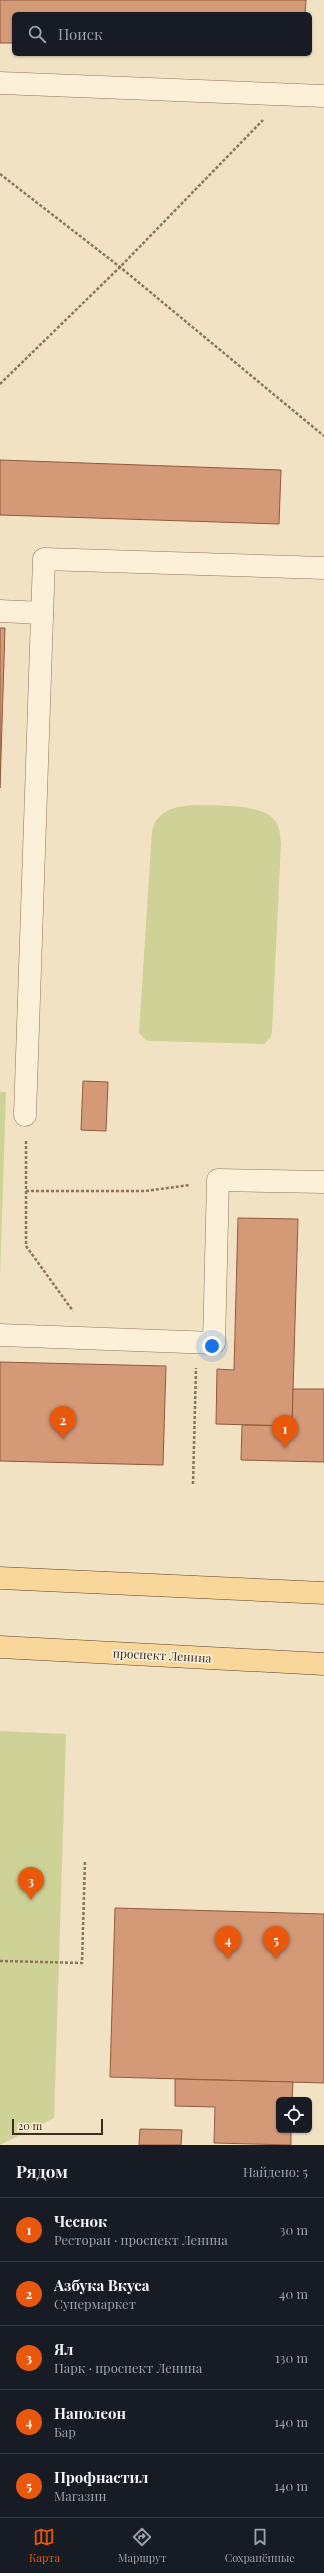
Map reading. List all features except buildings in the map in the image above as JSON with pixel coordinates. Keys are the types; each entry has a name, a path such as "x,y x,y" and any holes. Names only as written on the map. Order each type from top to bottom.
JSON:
{"main road":[{"path":"0,1578 324,1593"},
{"name":"проспект Ленина","path":"0,1647 324,1664"}],"lane":[{"path":"0,83 324,96"},
{"path":"26,1115 44,559 324,568"},
{"path":"0,611 42,613"},
{"path":"0,1335 214,1343 218,1180 324,1182"}],"path":[{"path":"0,384 120,267 289,95"},
{"path":"0,174 120,267 324,436"},
{"path":"26,1115 26,1246 92,1338"},
{"path":"26,1191 145,1191 218,1180"},
{"path":"193,1484 196,1342"},
{"path":"0,1961 82,1963 85,1860"}],"green space":[{"path":"192,805 239,807 263,812 272,817 279,829 281,843 272,1032 271,1037 264,1044 151,1041 146,1040 139,1033 152,831 154,824 167,811 178,807"},
{"path":"0,1092 6,1092 0,1276"},
{"path":"0,1731 66,1734 54,2118 0,2145"}],"place":[{"name":"Азбука Вкуса","path":"63,1439"},
{"name":"Чеснок","path":"285,1448"},
{"name":"Ял","path":"31,1900"},
{"name":"Наполеон","path":"228,1959"},
{"name":"Профнастил","path":"276,1959"}]}
